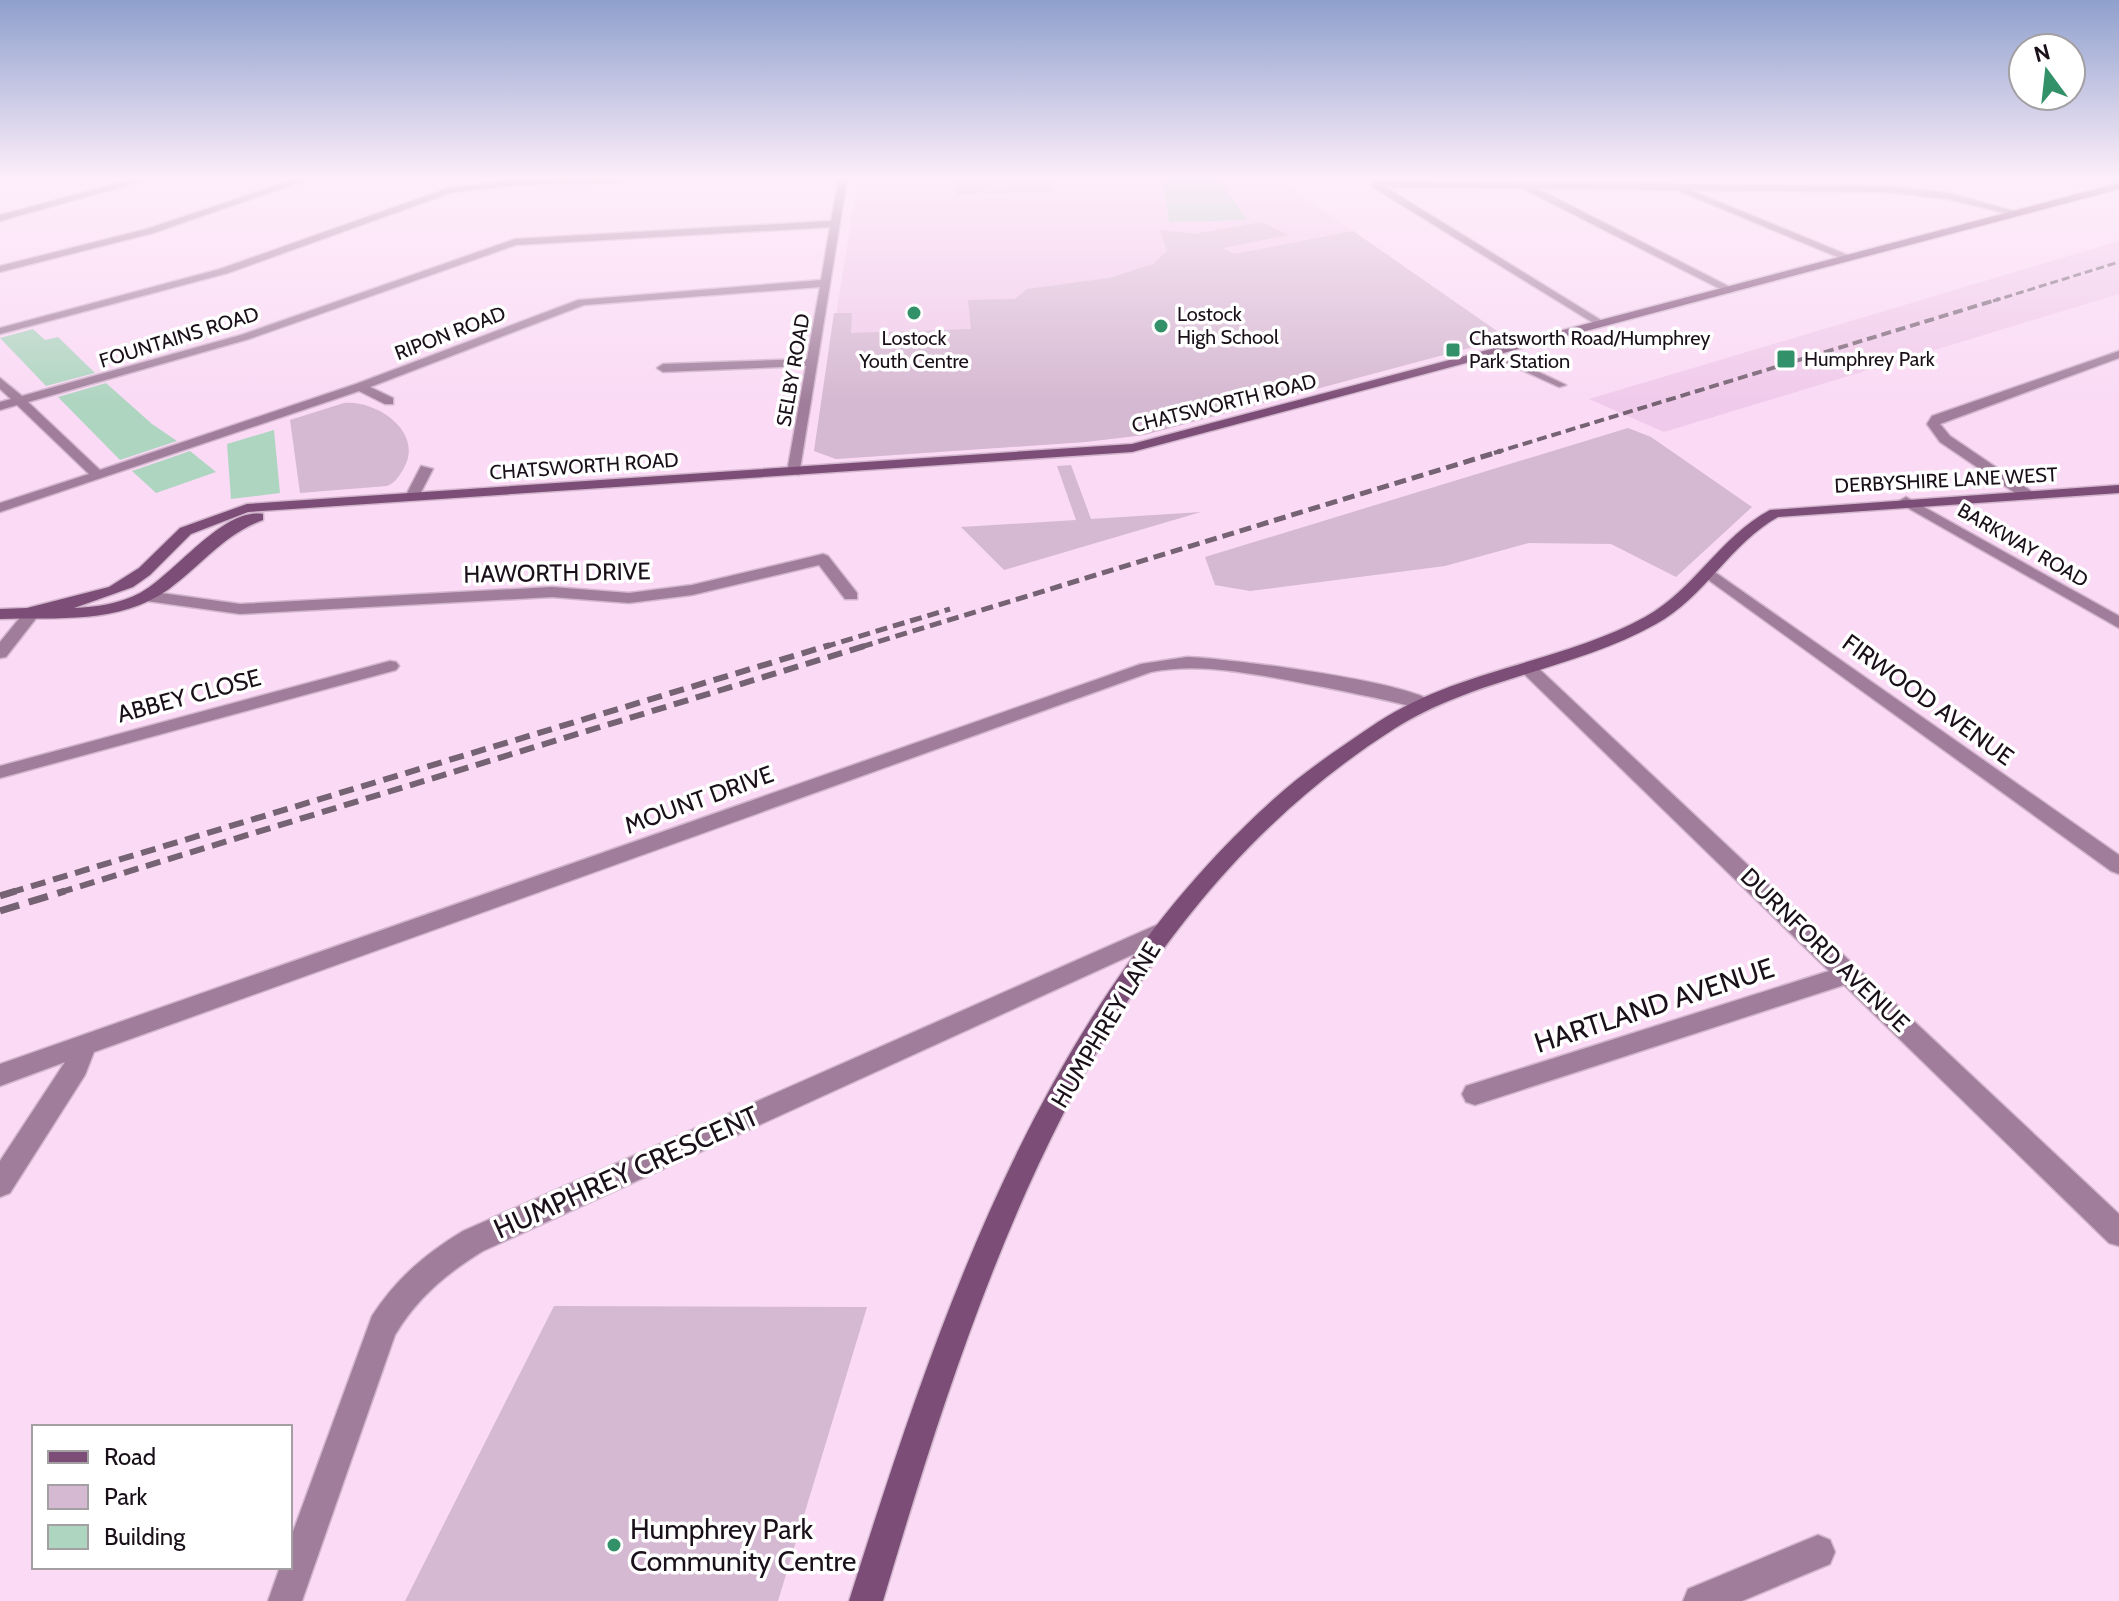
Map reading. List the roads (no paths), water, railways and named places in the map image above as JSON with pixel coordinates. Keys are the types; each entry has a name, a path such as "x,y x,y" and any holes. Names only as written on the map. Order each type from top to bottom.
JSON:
{"street":[{"path":"0,269 60,254"},
{"path":"0,331 224,271 273,254"},
{"name":"FOUNTAINS ROAD","path":"0,406 245,337 482,254"},
{"name":"SELBY ROAD","path":"794,472 830,254"},
{"path":"1487,254 1600,324"},
{"path":"1657,254 1728,290"},
{"path":"1837,254 1847,258"},
{"name":"CHATSWORTH ROAD","path":"33,612 74,604 125,586 141,575 177,537 220,516 276,504 1132,448 1863,254"},
{"name":"RIPON ROAD","path":"0,508 360,387 582,302 826,283"},
{"path":"2026,494 1945,439 1933,424 1937,419 2119,354"},
{"path":"663,368 813,362"},
{"path":"0,382 98,475"},
{"path":"360,387 389,401"},
{"path":"412,497 426,469"},
{"name":"DERBYSHIRE LANE WEST","path":"1775,513 1906,501 2119,489"},
{"name":"BARKWAY ROAD","path":"1906,501 2119,623"},
{"name":"CHATSWORTH ROAD","path":"33,612 92,613 147,596 229,529 313,503"},
{"name":"HUMPHREY LANE","path":"866,1601 914,1441 966,1296 1035,1147 1089,1045 1161,932 1238,844 1296,791 1366,739 1426,704 1632,630 1687,595 1754,524 1775,513"},
{"name":"HAWORTH DRIVE","path":"147,596 240,609 552,592 629,598 692,590 823,559 851,596"},
{"name":"FIRWOOD AVENUE","path":"1709,573 2119,866"},
{"path":"0,614 33,612"},
{"path":"0,653 33,612"},
{"name":"MOUNT DRIVE","path":"0,1075 1168,662 1210,663 1389,693 1426,704"},
{"name":"ABBEY CLOSE","path":"0,772 390,666"},
{"name":"DURNFORD AVENUE","path":"1529,669 1851,973 2119,1233"},
{"name":"HUMPHREY CRESCENT","path":"285,1601 383,1327 399,1298 437,1262 473,1241 1161,932"},
{"name":"HARTLAND AVENUE","path":"1475,1094 1851,973"},
{"path":"0,1184 76,1067 84,1046"},
{"path":"1700,1601 1818,1552"}],"lane":[{"path":"1492,353 1562,385"}],"railway":[{"path":"1993,301 2119,262"},
{"path":"1494,453 1999,299"},
{"path":"861,647 1501,451"},
{"path":"824,647 950,609"},
{"path":"9,893 830,645"},
{"path":"58,893 868,645"},
{"path":"0,896 16,891"},
{"path":"0,911 65,891"}],"place":[{"name":"Lostock Youth Centre","path":"914,313"},
{"name":"Lostock High School","path":"1161,326"},
{"name":"Chatsworth Road/Humphrey Park Station","path":"1453,350"},
{"name":"Humphrey Park","path":"1786,359"},
{"name":"Humphrey Park Community Centre","path":"614,1545"}]}
